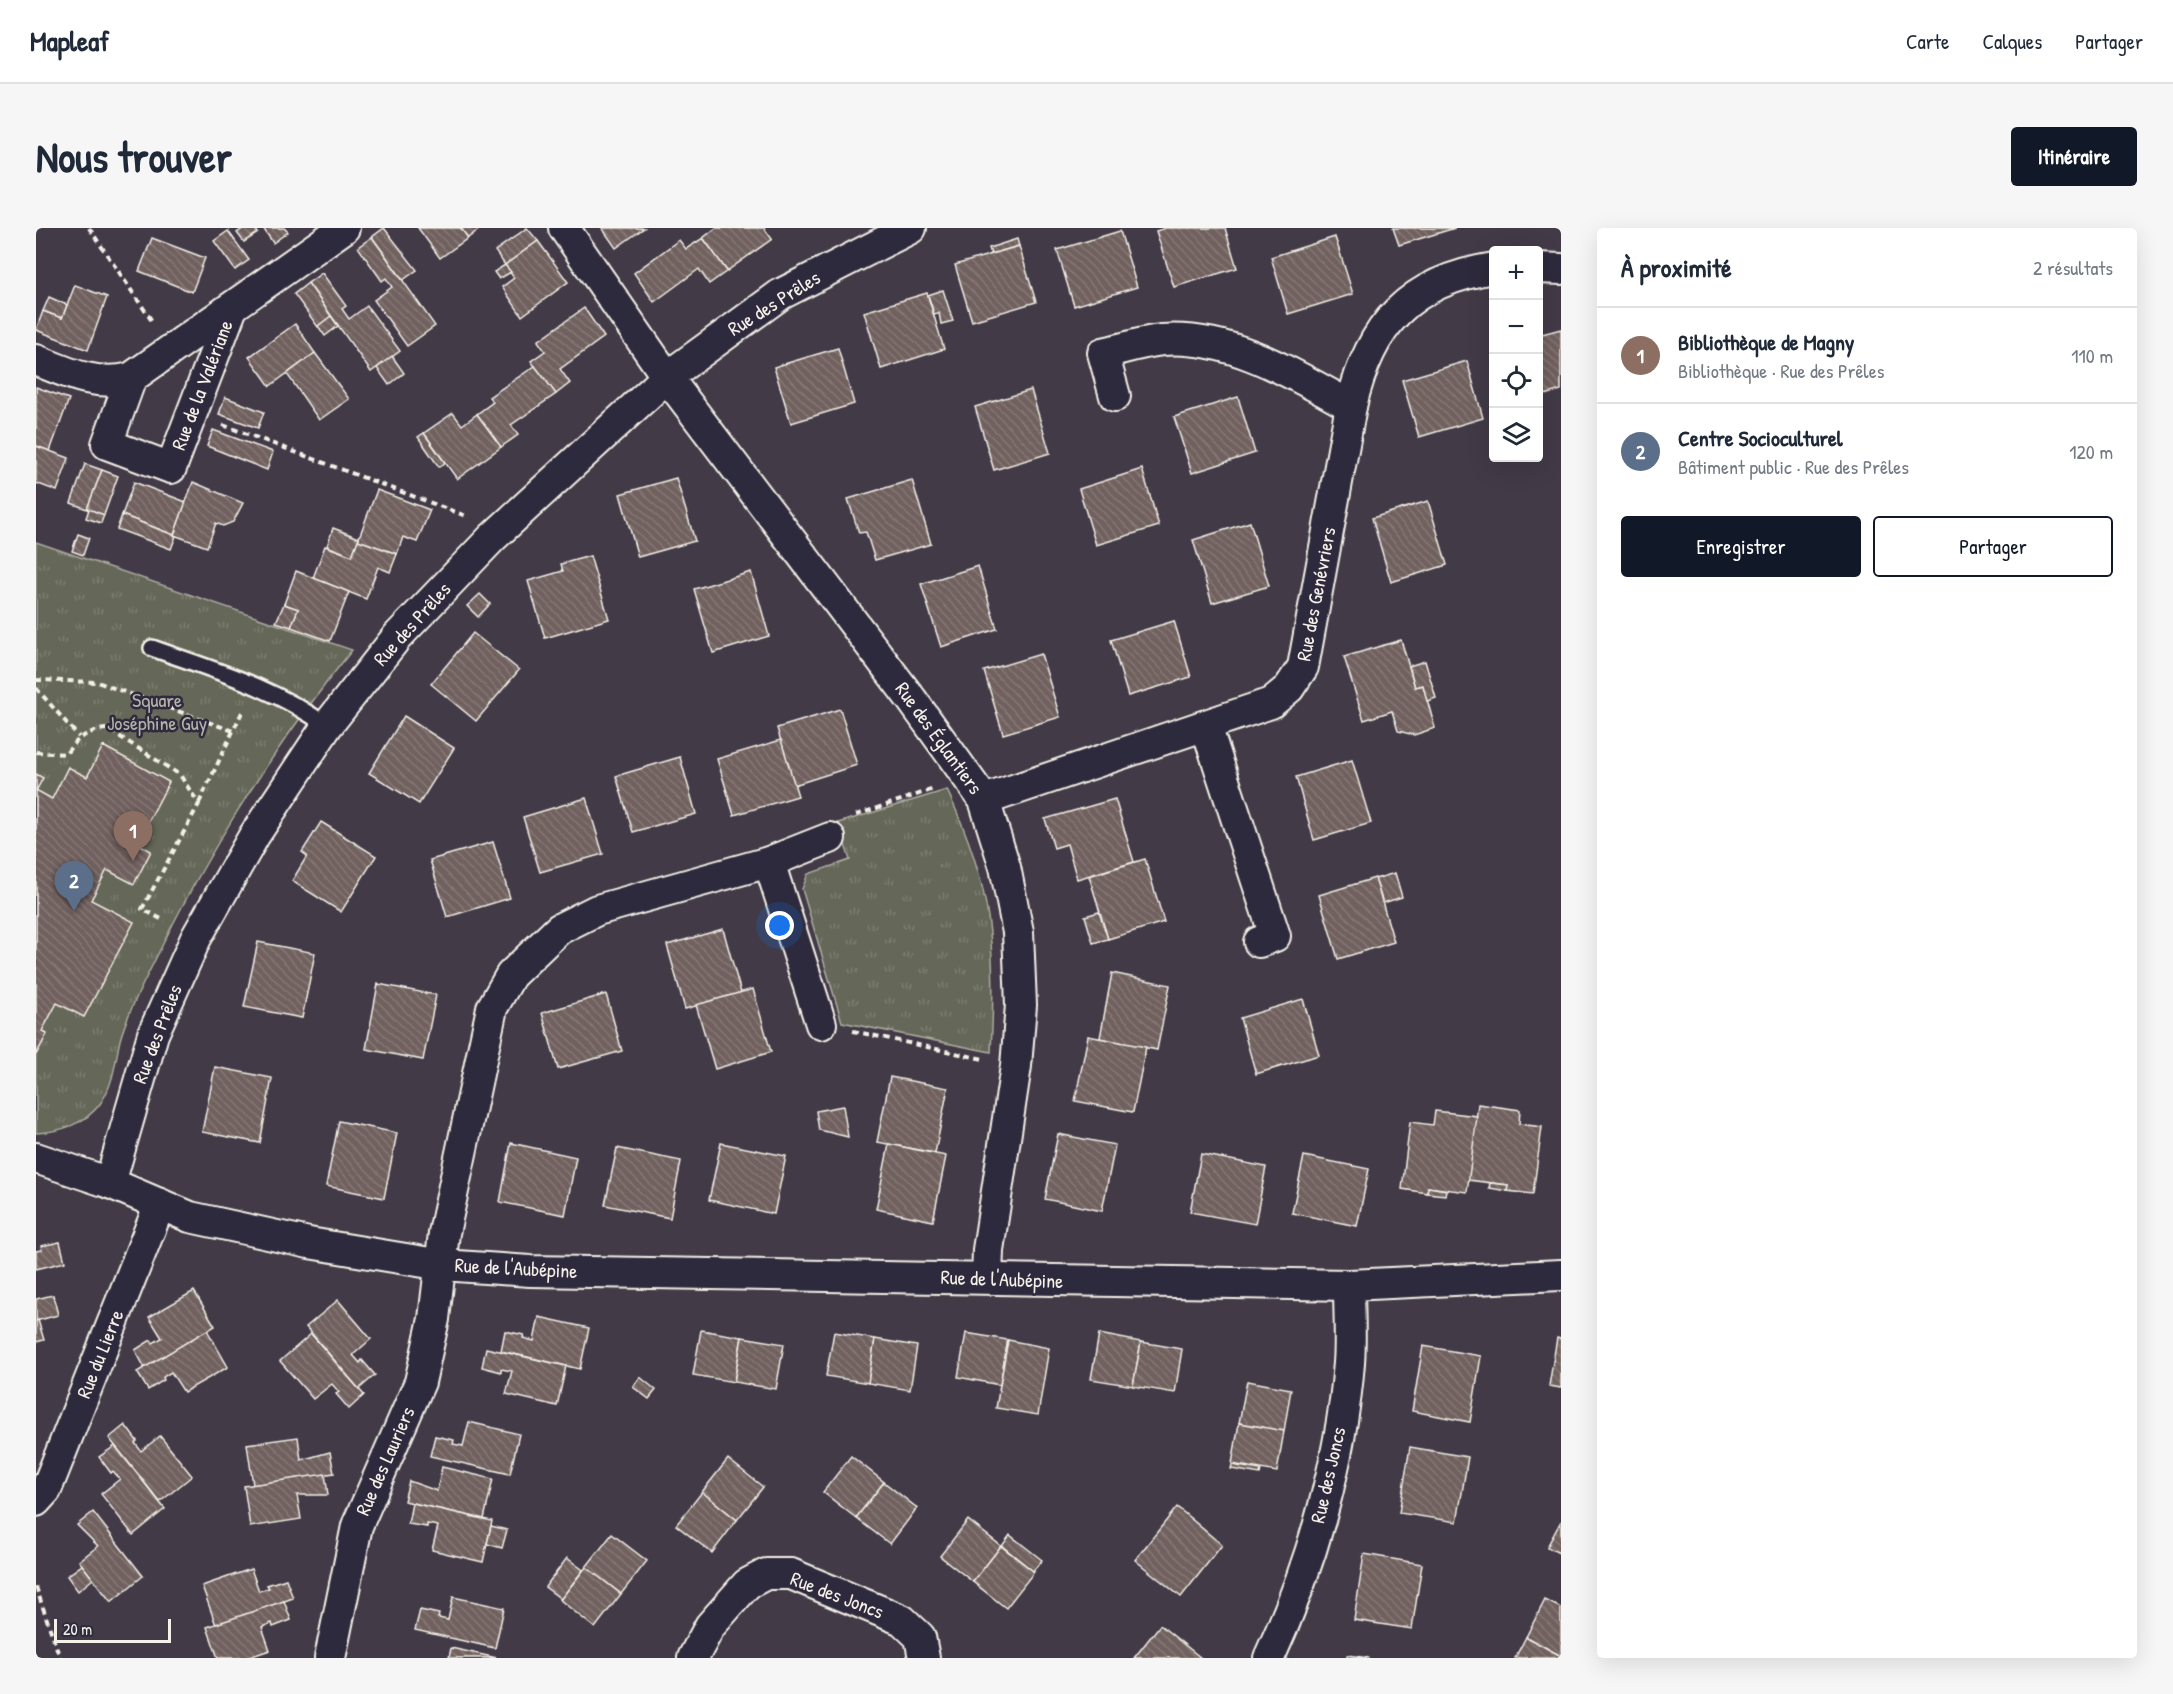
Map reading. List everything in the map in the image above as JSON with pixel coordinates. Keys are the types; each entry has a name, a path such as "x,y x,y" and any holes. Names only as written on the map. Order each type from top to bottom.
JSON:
{"street":[{"name":"Rue de la Valériane","path":"36,360 96,381 115,382 131,378 172,352 344,228"},
{"name":"Rue des Églantiers","path":"564,228 667,377 977,789 1005,867 1018,932 1021,1005 1016,1066 988,1250 987,1278"},
{"name":"Rue des Prêles","path":"110,1183 153,1034 196,938 254,836 327,726 397,637 492,538 667,377 781,294 911,228"},
{"path":"1543,268 1561,269"},
{"name":"Rue des Genévriers","path":"977,789 1206,726 1271,703 1289,688 1303,667 1351,406 1359,373 1372,344 1388,321 1425,289 1468,272 1489,269"},
{"name":"Rue de la Valériane","path":"131,378 107,444 171,468 232,308"},
{"path":"1115,396 1103,353 1160,340 1187,340 1214,343 1245,352 1351,406"},
{"path":"1206,726 1275,936 1259,942"},
{"name":"Rue de l'Aubépine","path":"442,1265 444,1233 492,1008 511,975 559,929 597,910 769,862 830,838"},
{"path":"769,862 821,1024"},
{"name":"Rue de l'Aubépine","path":"36,1158 110,1183 190,1217 309,1244 442,1265 530,1271 1350,1285 1561,1275"},
{"name":"Rue du Lierre","path":"36,1501 46,1490 160,1204"},
{"name":"Rue des Lauriers","path":"330,1658 357,1526 420,1382 434,1319 442,1265"},
{"name":"Rue des Joncs","path":"1269,1658 1290,1613 1310,1552 1339,1431 1349,1362 1350,1285"},
{"name":"Rue des Joncs","path":"693,1658 710,1626 747,1584 766,1574 791,1574 902,1620 920,1637 924,1658"}],"lane":[{"path":"152,648 255,684 298,705 327,726"}],"path":[{"path":"89,228 172,352"},
{"path":"191,414 471,518 492,538"},
{"path":"36,680 98,682 233,731"},
{"path":"196,938 142,909 199,804 255,684"},
{"path":"36,688 79,737"},
{"path":"36,752 66,754 79,737 98,729 116,732 180,775 199,804"},
{"path":"830,838 828,824 977,789"},
{"path":"821,1024 1016,1066"},
{"path":"36,1587 60,1658"}],"green space":[{"name":"Square Joséphine Guy","path":"36,542 352,650 271,760 222,836 177,915 123,1029 111,1081 100,1104 87,1117 71,1126 36,1133"},
{"path":"947,790 974,857 988,918 993,980 991,1052 842,1022 802,889 808,874 850,860 838,823"}],"building":[{"path":"244,228 255,228 258,233 244,242 237,233"},
{"path":"263,228 284,228 288,232 273,243"},
{"path":"384,228 417,270 403,280 372,237"},
{"path":"418,228 461,228 468,238 440,258"},
{"path":"461,228 481,228 468,238"},
{"path":"527,228 538,241 505,265 495,251"},
{"path":"602,228 644,228 616,248"},
{"path":"716,228 764,228 772,239 727,271 703,238"},
{"path":"1166,228 1225,228 1237,268 1174,287 1156,231"},
{"path":"1393,228 1455,228 1399,245"},
{"path":"228,231 249,260 235,270 214,241"},
{"path":"1120,231 1137,287 1074,306 1057,250"},
{"path":"372,237 435,326 407,346 374,300 392,287 386,278 382,281 358,247"},
{"path":"1335,237 1353,294 1288,314 1271,257"},
{"path":"152,238 205,258 192,292 139,271"},
{"path":"703,238 727,271 709,284 699,269 654,302 634,273 679,240 686,249"},
{"path":"1017,239 1019,246 991,254 989,248"},
{"path":"538,241 568,282 522,316 502,287 514,278 505,265"},
{"path":"1019,246 1036,302 972,321 955,265"},
{"path":"505,265 511,272 499,279 494,272"},
{"path":"322,273 346,306 342,309 349,319 367,306 400,351 371,372 308,283"},
{"path":"308,283 331,316 318,327 294,294"},
{"path":"75,285 107,297 88,350 36,330 43,311 62,318"},
{"path":"943,290 953,321 941,324 939,313 934,314 928,295"},
{"path":"927,293 944,349 881,369 864,312"},
{"path":"49,297 67,305 62,318 43,311"},
{"path":"584,308 604,337 560,369 570,383 556,394 531,361 545,351 538,341"},
{"path":"331,316 338,326 325,336 318,326"},
{"path":"295,324 315,353 270,386 249,357"},
{"path":"1561,329 1561,390 1543,395 1543,354 1543,334"},
{"path":"838,348 854,404 791,423 774,367"},
{"path":"315,353 349,399 319,420 287,374"},
{"path":"392,356 404,373 389,385 377,368"},
{"path":"1467,361 1483,418 1419,437 1402,380"},
{"path":"535,366 556,394 511,425 518,435 501,447 477,414 493,402 489,397"},
{"path":"36,387 69,399 50,451 36,446"},
{"path":"1031,390 1050,453 994,470 975,407"},
{"path":"225,397 264,412 258,428 219,414"},
{"path":"1238,397 1255,453 1192,473 1174,417"},
{"path":"453,413 462,425 477,414 501,447 457,479 424,433"},
{"path":"213,430 273,452 267,470 207,446"},
{"path":"424,433 445,463 439,467 418,437"},
{"path":"36,446 69,458 57,491 36,483"},
{"path":"85,464 102,470 87,509 71,503"},
{"path":"1142,469 1159,526 1096,545 1079,489"},
{"path":"102,470 118,476 104,515 87,509"},
{"path":"676,478 695,541 638,557 620,494"},
{"path":"912,480 931,544 875,560 866,532 859,533 848,499"},
{"path":"134,482 186,502 174,535 122,515"},
{"path":"193,482 243,503 233,522 223,526 216,523 207,547 174,535"},
{"path":"377,490 430,510 417,542 403,537 397,554 358,540"},
{"path":"1428,501 1447,565 1391,582 1372,518"},
{"path":"89,509 104,515 101,523 86,518"},
{"path":"122,515 176,536 171,549 117,529"},
{"path":"1250,522 1269,586 1212,603 1193,540"},
{"path":"333,528 359,538 352,556 327,546"},
{"path":"78,534 89,538 83,555 72,551"},
{"path":"358,540 397,554 390,572 378,567 366,599 313,578 325,546 352,556"},
{"path":"590,556 609,619 545,638 528,581 563,571 561,564"},
{"path":"978,566 997,629 941,647 921,584"},
{"path":"296,571 349,592 330,641 291,627 298,609 284,604"},
{"path":"751,572 769,636 713,653 694,589"},
{"path":"480,594 490,604 478,617 467,606"},
{"path":"284,604 298,609 291,627 276,622"},
{"path":"1174,621 1191,677 1128,696 1111,640"},
{"path":"473,633 519,670 476,721 431,684"},
{"path":"1401,640 1415,687 1423,685 1435,728 1414,735 1398,731 1392,711 1364,720 1344,657"},
{"path":"1041,654 1060,717 1003,734 984,671"},
{"path":"1425,661 1436,698 1427,701 1423,685 1415,687 1409,666"},
{"path":"840,709 857,765 794,785 777,728"},
{"path":"404,716 454,748 419,804 369,773"},
{"path":"781,740 798,796 734,815 717,759"},
{"path":"103,746 169,782 137,843 151,851 134,884 107,870 91,900 134,922 84,1017 57,1003 42,1031 47,1034 36,1055 36,790 52,799 68,767 87,777"},
{"path":"680,757 696,814 633,832 616,776"},
{"path":"1352,760 1371,823 1314,840 1296,777"},
{"path":"36,774 43,778 36,791"},
{"path":"586,798 603,854 540,872 523,817"},
{"path":"1115,799 1134,862 1077,879 1067,844 1054,848 1045,819"},
{"path":"321,822 376,856 341,912 292,881 307,856 302,852"},
{"path":"493,842 510,898 447,917 430,860"},
{"path":"1145,859 1164,922 1108,939 1089,876"},
{"path":"1395,873 1402,897 1383,903 1375,879"},
{"path":"1375,878 1394,942 1338,959 1319,895"},
{"path":"1099,912 1108,939 1093,943 1085,916"},
{"path":"723,929 741,993 685,1009 667,945"},
{"path":"258,942 315,953 302,1018 244,1007"},
{"path":"1112,973 1170,985 1157,1050 1100,1038"},
{"path":"378,984 436,995 423,1060 366,1049"},
{"path":"753,989 771,1052 715,1069 696,1005"},
{"path":"606,994 622,1051 558,1069 542,1013"},
{"path":"1303,999 1319,1055 1256,1074 1240,1018"},
{"path":"1088,1036 1146,1047 1133,1112 1075,1101"},
{"path":"215,1067 272,1078 260,1143 202,1132"},
{"path":"890,1077 948,1088 935,1153 877,1142"},
{"path":"1478,1104 1520,1110 1519,1124 1542,1127 1533,1194 1507,1191 1508,1185 1468,1180"},
{"path":"843,1106 848,1137 819,1130 816,1111"},
{"path":"1435,1111 1477,1116 1467,1192 1428,1187 1427,1193 1402,1189 1410,1122 1433,1125"},
{"path":"339,1121 397,1133 384,1198 326,1186"},
{"path":"1058,1134 1115,1145 1102,1211 1045,1199"},
{"path":"511,1143 576,1157 565,1215 500,1202"},
{"path":"721,1143 786,1156 774,1214 709,1200"},
{"path":"889,1144 946,1156 933,1221 876,1209"},
{"path":"617,1148 681,1161 670,1218 605,1205"},
{"path":"1201,1154 1266,1167 1255,1224 1190,1212"},
{"path":"1304,1156 1369,1169 1357,1226 1292,1213"},
{"path":"1490,1183 1508,1185 1507,1191 1489,1188"},
{"path":"1428,1187 1446,1190 1445,1195 1427,1193"},
{"path":"60,1242 65,1262 36,1269 36,1251 42,1250 41,1246"},
{"path":"194,1291 215,1326 145,1368 135,1350 151,1340 153,1343 162,1338 149,1317"},
{"path":"53,1295 58,1315 36,1321 36,1299"},
{"path":"338,1300 371,1339 353,1355 360,1363 362,1360 375,1375 359,1389 306,1327"},
{"path":"539,1317 589,1328 580,1369 501,1351 505,1331 524,1335 523,1338 534,1341"},
{"path":"38,1320 44,1340 36,1342 36,1321"},
{"path":"207,1330 228,1367 184,1392 171,1372 163,1377 164,1380 148,1390 137,1372"},
{"path":"701,1330 742,1337 734,1382 693,1375"},
{"path":"834,1332 875,1339 868,1383 826,1376"},
{"path":"966,1333 1008,1340 1000,1385 958,1377"},
{"path":"311,1334 364,1395 349,1409 336,1394 339,1392 332,1384 313,1399 280,1361"},
{"path":"1099,1334 1141,1342 1133,1386 1091,1379"},
{"path":"742,1337 784,1344 776,1389 734,1382"},
{"path":"1557,1338 1561,1339 1561,1388 1549,1386"},
{"path":"875,1339 917,1346 910,1390 868,1383"},
{"path":"1008,1340 1049,1348 1038,1415 996,1408"},
{"path":"1141,1342 1182,1349 1175,1393 1133,1386"},
{"path":"1423,1346 1481,1356 1470,1422 1412,1411"},
{"path":"486,1348 566,1366 557,1406 506,1394 512,1371 501,1369 501,1372 482,1367"},
{"path":"640,1377 656,1390 649,1399 633,1387"},
{"path":"1247,1381 1291,1389 1284,1431 1239,1423"},
{"path":"469,1422 519,1434 510,1474 430,1456 435,1436 454,1440 453,1444 463,1446"},
{"path":"1239,1423 1284,1431 1277,1472 1232,1464"},
{"path":"125,1425 137,1441 135,1443 141,1451 160,1436 192,1476 160,1502 109,1438"},
{"path":"298,1437 301,1460 330,1452 334,1473 253,1485 247,1444"},
{"path":"115,1446 165,1509 133,1535 101,1494 120,1479 113,1471 111,1473 99,1457"},
{"path":"1410,1447 1468,1457 1457,1522 1399,1513"},
{"path":"851,1456 884,1482 856,1518 823,1492"},
{"path":"728,1459 763,1487 737,1520 702,1492"},
{"path":"1232,1465 1261,1470 1260,1474 1231,1469"},
{"path":"442,1467 493,1479 484,1519 404,1501 409,1481 437,1491"},
{"path":"325,1474 328,1495 297,1495 301,1519 250,1527 244,1486"},
{"path":"884,1482 917,1508 890,1544 856,1518"},
{"path":"702,1492 737,1520 712,1553 676,1525"},
{"path":"412,1503 492,1521 483,1562 432,1550 438,1526 408,1524"},
{"path":"1177,1507 1222,1545 1181,1597 1135,1560"},
{"path":"93,1512 143,1576 111,1602 79,1561 98,1546 77,1525"},
{"path":"968,1520 1001,1546 973,1582 940,1556"},
{"path":"1561,1521 1561,1554 1547,1547"},
{"path":"491,1526 507,1530 502,1548 487,1544"},
{"path":"612,1534 647,1561 621,1594 586,1567"},
{"path":"1010,1535 1042,1560 1033,1571 1002,1546"},
{"path":"1001,1546 1034,1572 1006,1608 973,1582"},
{"path":"1364,1554 1422,1564 1412,1629 1354,1620"},
{"path":"567,1558 583,1570 561,1599 545,1587"},
{"path":"82,1565 93,1579 78,1591 67,1576"},
{"path":"586,1567 621,1594 595,1628 560,1600"},
{"path":"251,1569 259,1591 269,1588 267,1585 286,1579 293,1598 216,1625 202,1586"},
{"path":"453,1597 504,1608 495,1648 415,1630 420,1610 439,1614 438,1618 448,1620"},
{"path":"1545,1600 1561,1608 1561,1656 1526,1637"},
{"path":"284,1601 291,1620 273,1627 272,1623 262,1627 270,1650 246,1658 218,1658 207,1627"},
{"path":"1160,1625 1201,1658 1134,1658"},
{"path":"1526,1637 1561,1656 1561,1658 1515,1658"},
{"path":"451,1648 497,1658 449,1658"},
{"path":"1347,1655 1369,1658 1347,1658"}],"place":[{"name":"Bibliothèque de Magny","path":"133,861"},
{"name":"Centre Socioculturel","path":"74,911"}]}
